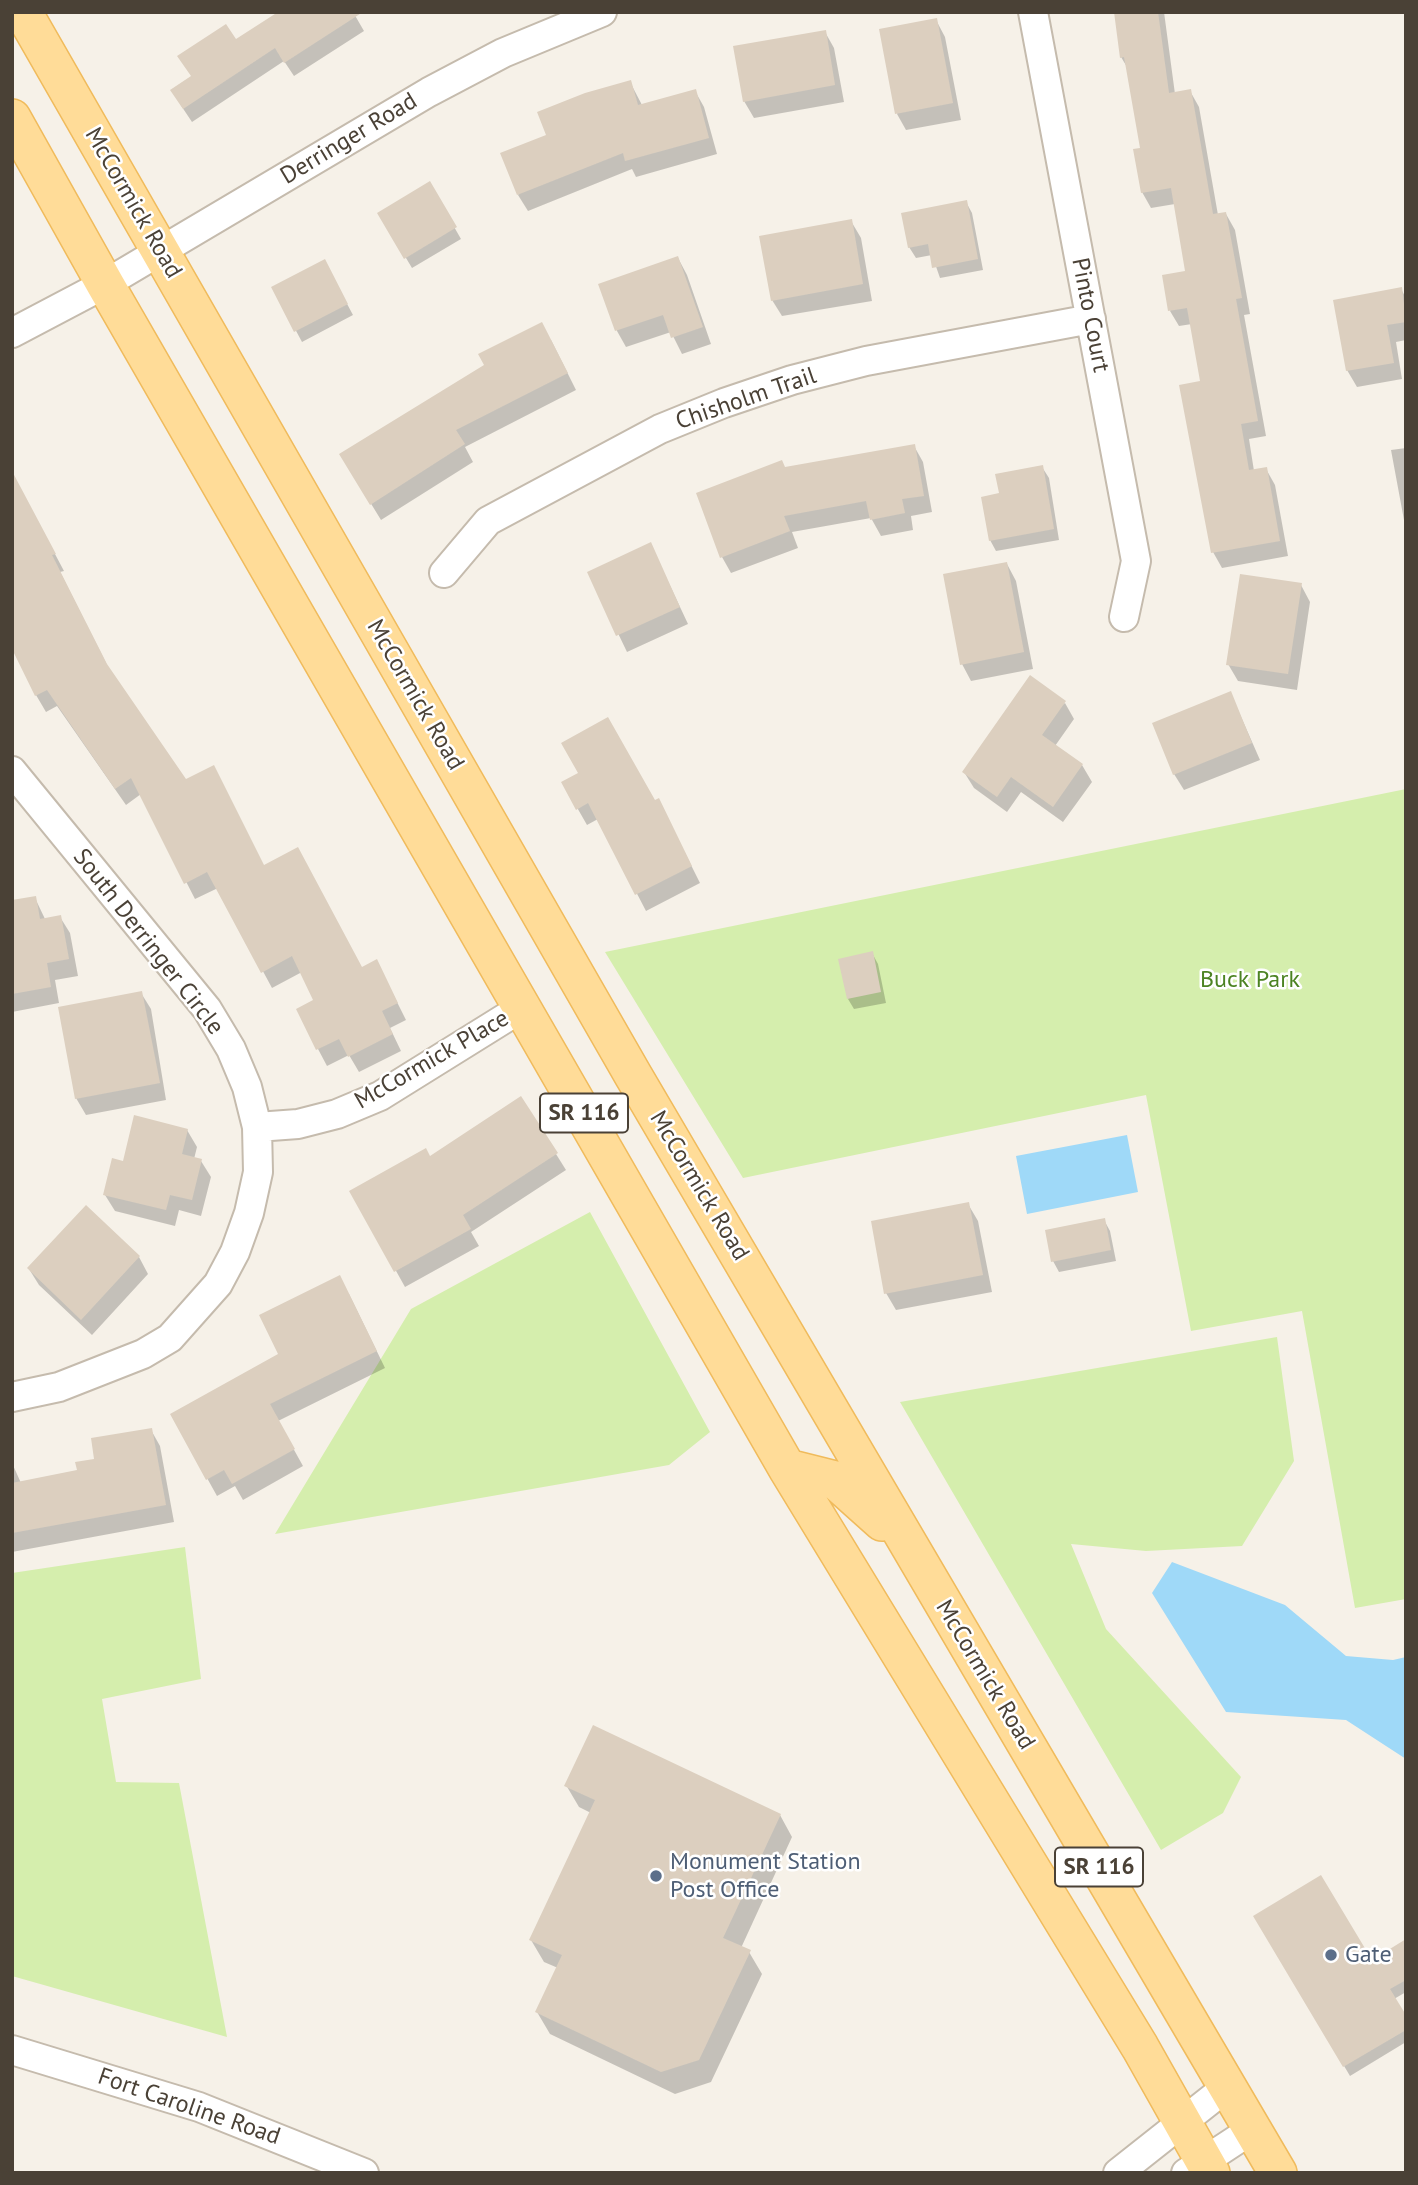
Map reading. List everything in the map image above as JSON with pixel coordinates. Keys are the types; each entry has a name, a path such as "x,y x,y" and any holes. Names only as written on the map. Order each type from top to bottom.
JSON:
{"main road":[{"name":"McCormick Road","path":"23,12 633,1075 1278,2173"},
{"name":"SR 116","path":"12,118 787,1468 1140,2047 1182,2122 1200,2168"},
{"path":"787,1468 835,1480 909,1546"}],"street":[{"name":"Derringer Road","path":"17,331 105,284 442,85 503,53 602,12"},
{"name":"Pinto Court","path":"1033,12 1136,561 1124,617"},
{"name":"Chisholm Trail","path":"444,573 488,521 649,435 724,403 792,380 866,361 1091,320"},
{"name":"South Derringer Circle","path":"12,771 207,1009 231,1049 247,1087 257,1127 258,1172 249,1213 235,1252 218,1284 170,1338 144,1354 59,1387 12,1397"},
{"name":"McCormick Place","path":"257,1127 298,1124 337,1114 380,1096 523,1007"},
{"name":"Fort Caroline Road","path":"12,2050 199,2107 364,2173"},
{"path":"1118,2173 1228,2086"},
{"path":"1200,2168 1253,2129"}],"green space":[{"name":"Buck Park","path":"1406,789 1406,1599 1355,1608 1302,1311 1191,1331 1146,1095 743,1178 605,952"},
{"path":"590,1212 710,1432 669,1465 275,1534 411,1309"},
{"path":"1277,1337 1294,1461 1242,1546 1146,1551 1071,1544 1106,1629 1241,1777 1223,1813 1161,1850 900,1402"},
{"path":"185,1547 201,1679 102,1699 116,1782 179,1783 227,2037 12,1976 12,1573"}],"water":[{"path":"1127,1135 1138,1192 1027,1214 1016,1156"},
{"path":"1172,1562 1285,1605 1346,1656 1393,1660 1406,1657 1406,1759 1346,1720 1226,1712 1152,1593"}],"building":[{"path":"278,12 363,12 284,63 275,48 183,109 170,90 191,76 177,56 226,24 236,39"},
{"path":"1114,12 1158,12 1169,93 1191,89 1213,214 1226,212 1242,298 1236,299 1258,421 1241,424 1249,470 1267,467 1280,541 1211,553 1179,385 1200,381 1187,308 1168,311 1162,275 1185,271 1171,188 1141,193 1133,149 1140,148 1124,57 1120,58"},
{"path":"937,18 953,103 895,114 879,29"},
{"path":"826,30 835,85 743,102 733,46"},
{"path":"631,80 638,105 696,89 709,138 625,161 623,153 517,195 500,153 546,135 537,112 585,93"},
{"path":"430,181 457,227 404,259 377,213"},
{"path":"967,200 978,259 932,268 928,244 908,248 901,213"},
{"path":"852,219 863,284 771,301 759,236"},
{"path":"678,256 703,327 671,338 663,315 615,331 598,284"},
{"path":"325,259 348,304 294,332 271,287"},
{"path":"1402,287 1406,322 1387,325 1394,363 1346,371 1333,300"},
{"path":"542,322 568,373 456,430 465,444 370,505 339,454 484,365 478,354"},
{"path":"915,444 924,496 902,499 905,513 870,520 866,501 784,516 790,531 720,558 696,493 782,460 785,467"},
{"path":"1043,465 1054,529 989,541 981,497 999,493 995,474"},
{"path":"12,471 56,554 52,555 107,664 186,779 214,765 264,865 298,847 362,967 377,959 398,1003 382,1011 393,1034 348,1057 339,1039 316,1050 296,1009 313,1000 292,956 261,973 207,872 184,884 131,778 115,789 47,690 35,696 12,649"},
{"path":"651,542 680,607 616,636 587,572"},
{"path":"1007,562 1024,652 960,665 943,574"},
{"path":"1240,574 1302,583 1288,674 1226,665"},
{"path":"1030,675 1066,701 1042,735 1083,764 1053,807 1011,777 997,797 962,772"},
{"path":"1231,691 1252,743 1173,775 1152,723"},
{"path":"608,717 655,800 659,798 692,866 635,895 588,803 576,810 561,782 578,773 561,743"},
{"path":"36,896 40,919 61,915 69,959 47,963 51,987 12,994 12,900"},
{"path":"873,951 881,992 847,999 838,959"},
{"path":"142,991 160,1083 75,1099 58,1007"},
{"path":"521,1096 558,1153 463,1215 471,1229 394,1272 349,1191 426,1148 430,1156"},
{"path":"134,1115 188,1129 182,1154 202,1159 192,1200 170,1195 166,1210 103,1195 112,1158 123,1161"},
{"path":"969,1202 983,1275 884,1294 871,1221"},
{"path":"86,1205 140,1256 81,1320 27,1268"},
{"path":"1105,1218 1111,1250 1051,1262 1045,1230"},
{"path":"340,1275 377,1351 270,1404 295,1449 232,1484 224,1470 206,1480 170,1414 278,1354 259,1315"},
{"path":"152,1428 166,1505 12,1533 12,1483 77,1470 75,1462 94,1459 91,1438"},
{"name":"Monument Station Post Office","path":"593,1725 781,1814 723,1938 751,1950 699,2060 661,2072 535,2012 562,1955 529,1940 595,1800 564,1786"},
{"path":"1321,1875 1372,1960 1406,1939 1406,1980 1390,1989 1406,2015 1406,2030 1343,2067 1253,1916"}],"place":[{"name":"Monument Station Post Office","path":"656,1876"},
{"name":"Gate","path":"1331,1955"}]}
